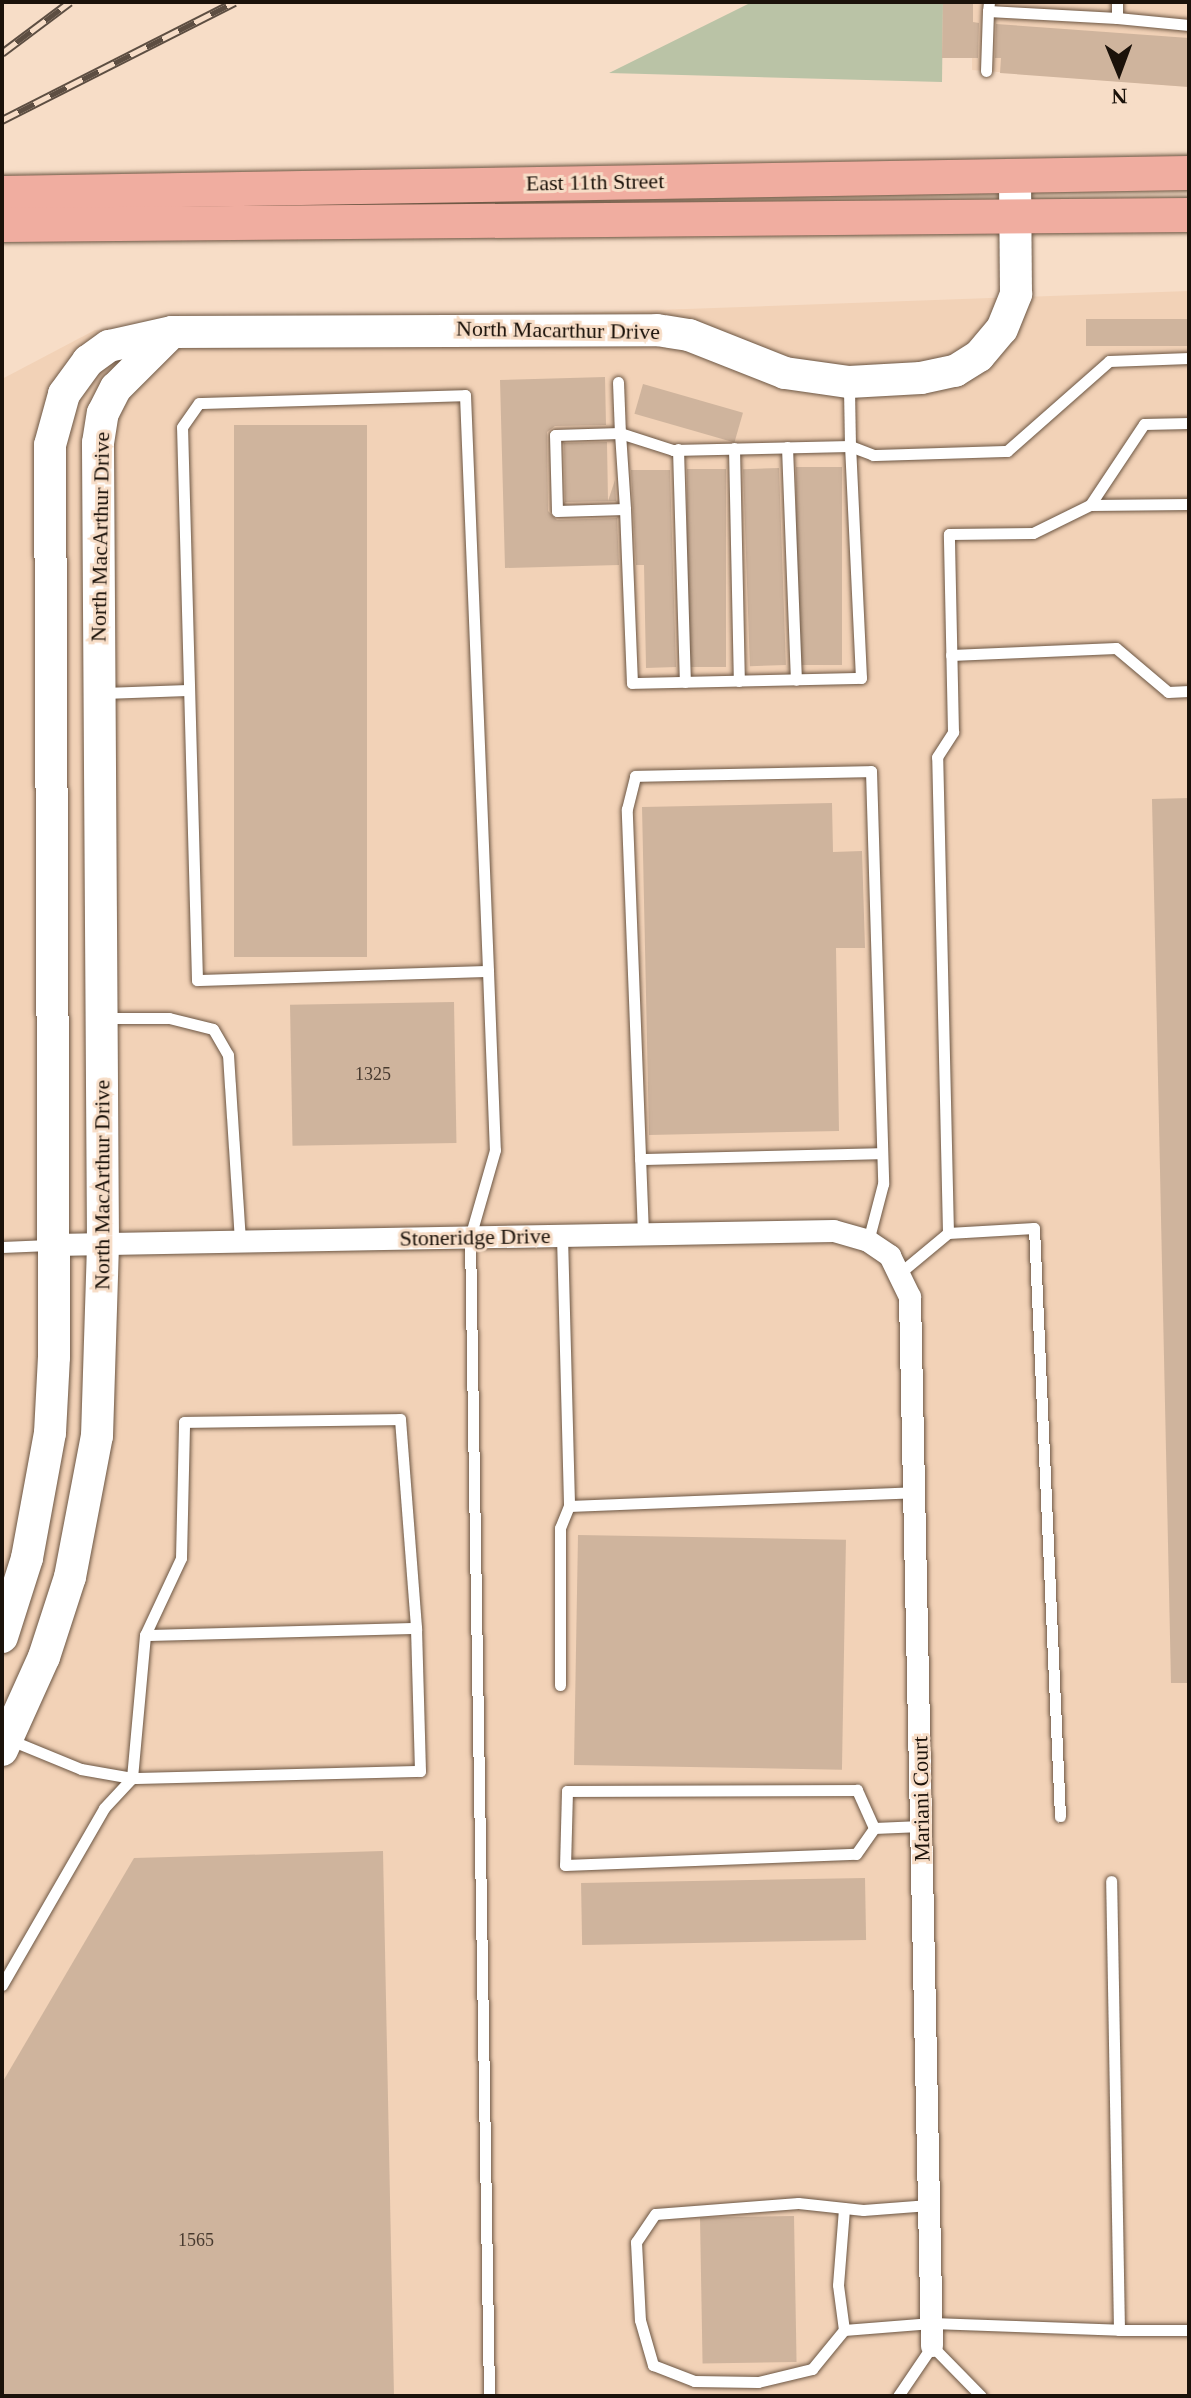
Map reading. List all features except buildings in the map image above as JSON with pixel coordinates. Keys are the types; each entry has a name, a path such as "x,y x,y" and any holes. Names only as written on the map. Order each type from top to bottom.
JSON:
{"main road":[{"name":"East 11th Street","path":"2,193 1189,173"},
{"name":"North Macarthur Drive","path":"172,332 657,330 689,335 785,373 849,382 921,378 955,371 979,356 1002,329 1016,294 1015,176"},
{"name":"East 11th Street","path":"2,225 388,218 1189,215"},
{"name":"North MacArthur Drive","path":"4,1741 44,1657 70,1577 97,1436 103,1244 98,443 103,413 116,388 172,332"},
{"path":"2,1637 27,1558 50,1433 54,1245 50,445 64,394 88,361 120,342 172,332"}],"street":[{"name":"Stoneridge Drive","path":"54,1245 834,1231 868,1241 895,1264"},
{"name":"Mariani Court","path":"895,1264 910,1297 932,2346"}],"lane":[{"path":"1117,2 1117,18"},
{"path":"986,71 988,7 1189,25"},
{"path":"625,509 557,511 555,435 620,433 678,449 850,446 873,455 1007,451 1109,361 1189,358"},
{"path":"618,382 632,683 861,678 849,382"},
{"path":"488,971 197,980 182,427 199,403 465,395 488,971 495,1150 470,1237 489,2396"},
{"path":"1090,505 1144,424 1189,423"},
{"path":"787,447 796,680"},
{"path":"734,448 739,681"},
{"path":"678,449 685,682"},
{"path":"948,1233 937,757 953,732 949,534 1033,533 1090,505 1189,504"},
{"path":"951,655 1116,648 1168,692 1189,691"},
{"path":"99,693 189,690"},
{"path":"643,1234 627,809 635,776 871,771 883,1184 868,1241"},
{"path":"101,1018 169,1018 213,1029 228,1055 240,1241"},
{"path":"640,1159 882,1153"},
{"path":"895,1264 948,1233 1034,1228 1060,1816"},
{"path":"560,1685 560,1528 569,1506 562,1236"},
{"path":"2,1247 54,1245"},
{"path":"2,1985 104,1808 132,1778 145,1635 181,1558 184,1422 400,1419 416,1628 420,1771 132,1778 81,1769 4,1741"},
{"path":"569,1506 914,1492"},
{"path":"145,1635 416,1628"},
{"path":"857,1790 874,1828 856,1854 565,1865 567,1791 857,1790"},
{"path":"874,1828 921,1826"},
{"path":"1111,1881 1119,2330"},
{"path":"929,2205 844,2208 798,2203 655,2214 636,2242 640,2320 653,2365 694,2381 758,2382 812,2369 844,2330 932,2323 1189,2330"},
{"path":"844,2208 838,2285 844,2330"},
{"path":"898,2396 932,2346 981,2396"}],"shaded area":[{"path":"943,2 1189,2 1189,87 972,70 972,58 942,58"},
{"path":"1189,291 1189,2396 2,2396 2,379 95,330"}],"green space":[{"path":"752,2 943,2 942,82 609,73"}],"railway":[{"path":"2,53 70,2"},
{"path":"2,120 235,2"}]}
